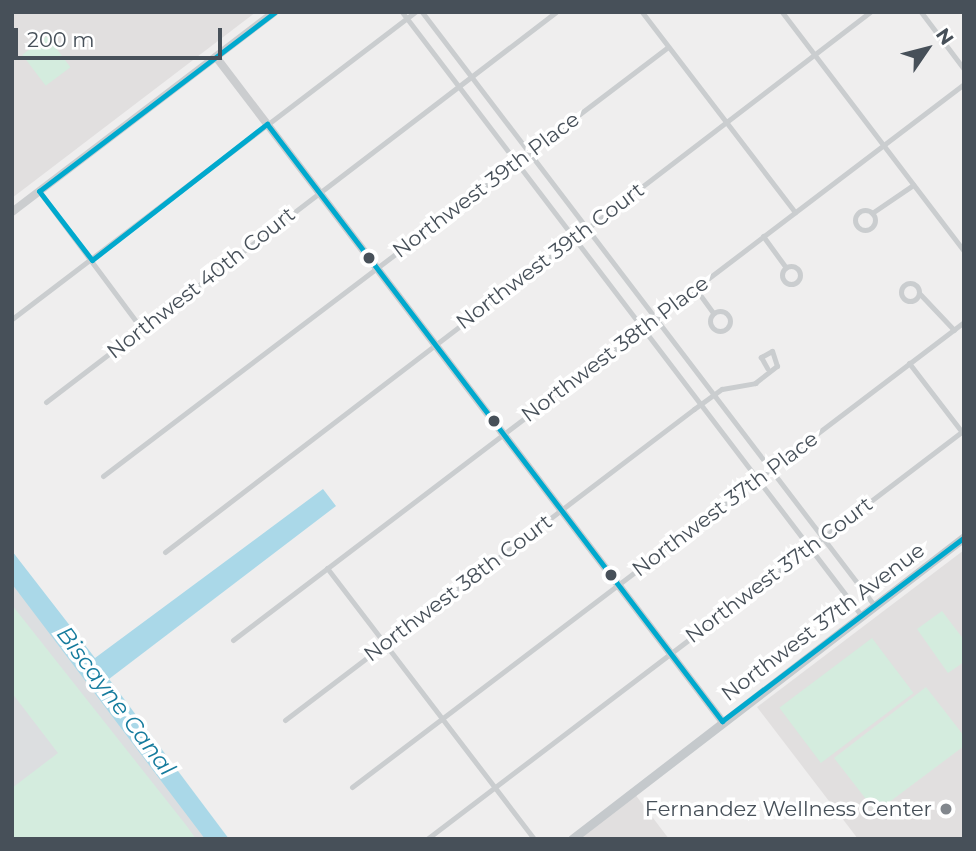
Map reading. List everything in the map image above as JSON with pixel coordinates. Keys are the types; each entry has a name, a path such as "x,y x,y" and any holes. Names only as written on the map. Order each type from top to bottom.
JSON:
{"main road":[{"name":"Northwest 37th Avenue","path":"572,839 964,537"}],"street":[{"path":"12,212 275,12"},
{"path":"402,12 861,615"},
{"path":"12,319 415,12"},
{"path":"422,12 874,605"},
{"name":"Northwest 40th Court","path":"46,402 556,12"},
{"path":"642,12 795,212"},
{"path":"782,12 964,251"},
{"name":"Northwest 39th Court","path":"165,552 870,12"},
{"path":"921,12 964,69"},
{"name":"Northwest 39th Place","path":"103,476 668,47"},
{"path":"216,57 722,721"},
{"name":"Northwest 38th Place","path":"233,640 964,84"},
{"path":"873,213 913,185"},
{"path":"39,191 142,329"},
{"path":"763,236 786,268"},
{"path":"695,288 713,313"},
{"path":"919,293 954,330"},
{"name":"Northwest 37th Place","path":"352,787 964,323"},
{"path":"909,363 963,432"},
{"name":"Northwest 38th Court","path":"285,720 701,404 714,395 749,387 767,369"},
{"name":"Northwest 37th Court","path":"428,839 963,432"},
{"path":"327,568 534,839"}],"shaded area":[{"path":"12,12 256,12 12,198"},
{"path":"964,550 964,839 858,839 757,707"},
{"path":"12,551 219,839 12,839"},
{"path":"631,789 669,839 572,839"}],"green space":[{"path":"47,36 70,67 46,86 22,55"},
{"path":"12,605 196,839 12,839 12,788 58,753 12,693"},
{"path":"942,611 964,640 964,662 948,673 917,629"},
{"path":"872,638 914,693 821,763 779,708"},
{"path":"926,687 964,736 964,746 876,812 834,758"}],"water":[{"name":"Biscayne Canal","path":"323,489 336,506 109,679 229,839 205,839 12,584 12,551 95,658"}],"transit line":[{"path":"275,12 39,191 92,260 267,124 722,721 964,537"}],"place":[{"name":"Fernandez Wellness Center","path":"946,809"}]}
